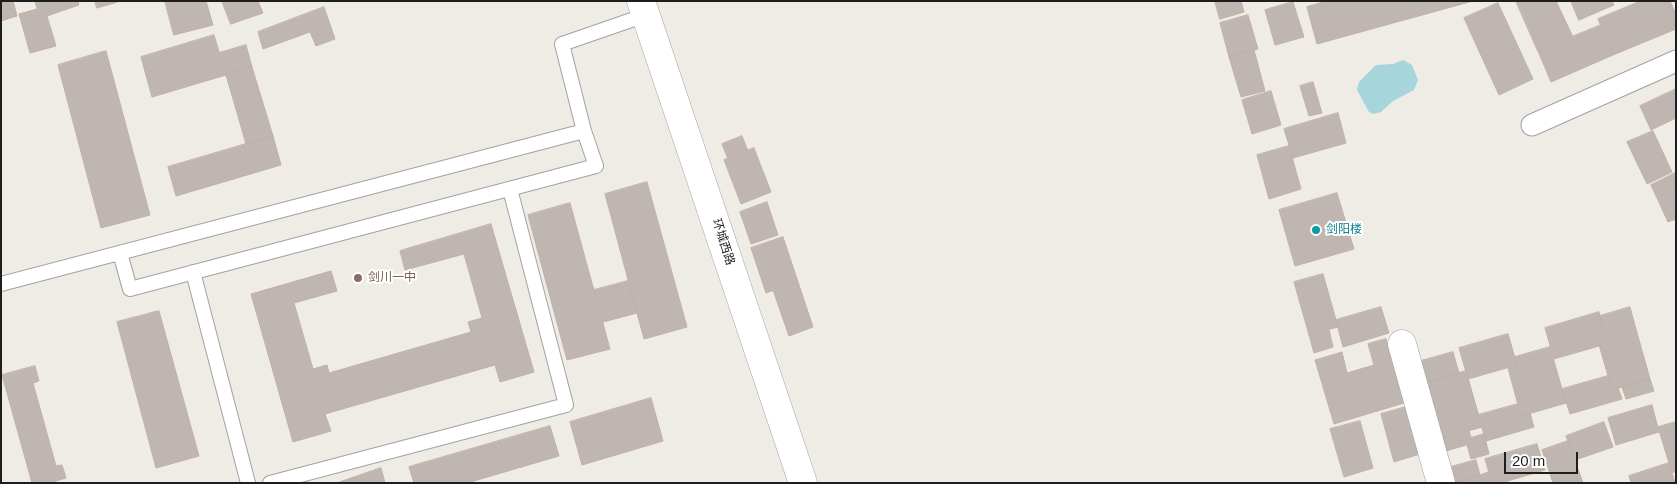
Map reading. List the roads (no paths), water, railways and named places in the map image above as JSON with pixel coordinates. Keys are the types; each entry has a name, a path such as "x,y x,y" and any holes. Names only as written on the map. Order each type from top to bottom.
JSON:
{"street":[{"name":"环城西路","path":"644,8 802,483"},
{"path":"1532,125 1676,61"},
{"path":"1402,344 1441,483"}],"lane":[{"path":"120,253 130,289 596,166 584,130 562,44 644,8"},
{"path":"1,284 584,130"},
{"path":"270,483 566,405 510,189"},
{"path":"194,272 248,483"}],"water":[{"path":"1403,60 1412,65 1418,80 1414,90 1393,101 1381,112 1373,114 1369,112 1357,90 1359,82 1376,65 1393,64"}],"place":[{"name":"剑阳楼","path":"1316,230"},
{"name":"剑川一中","path":"358,278"}]}
